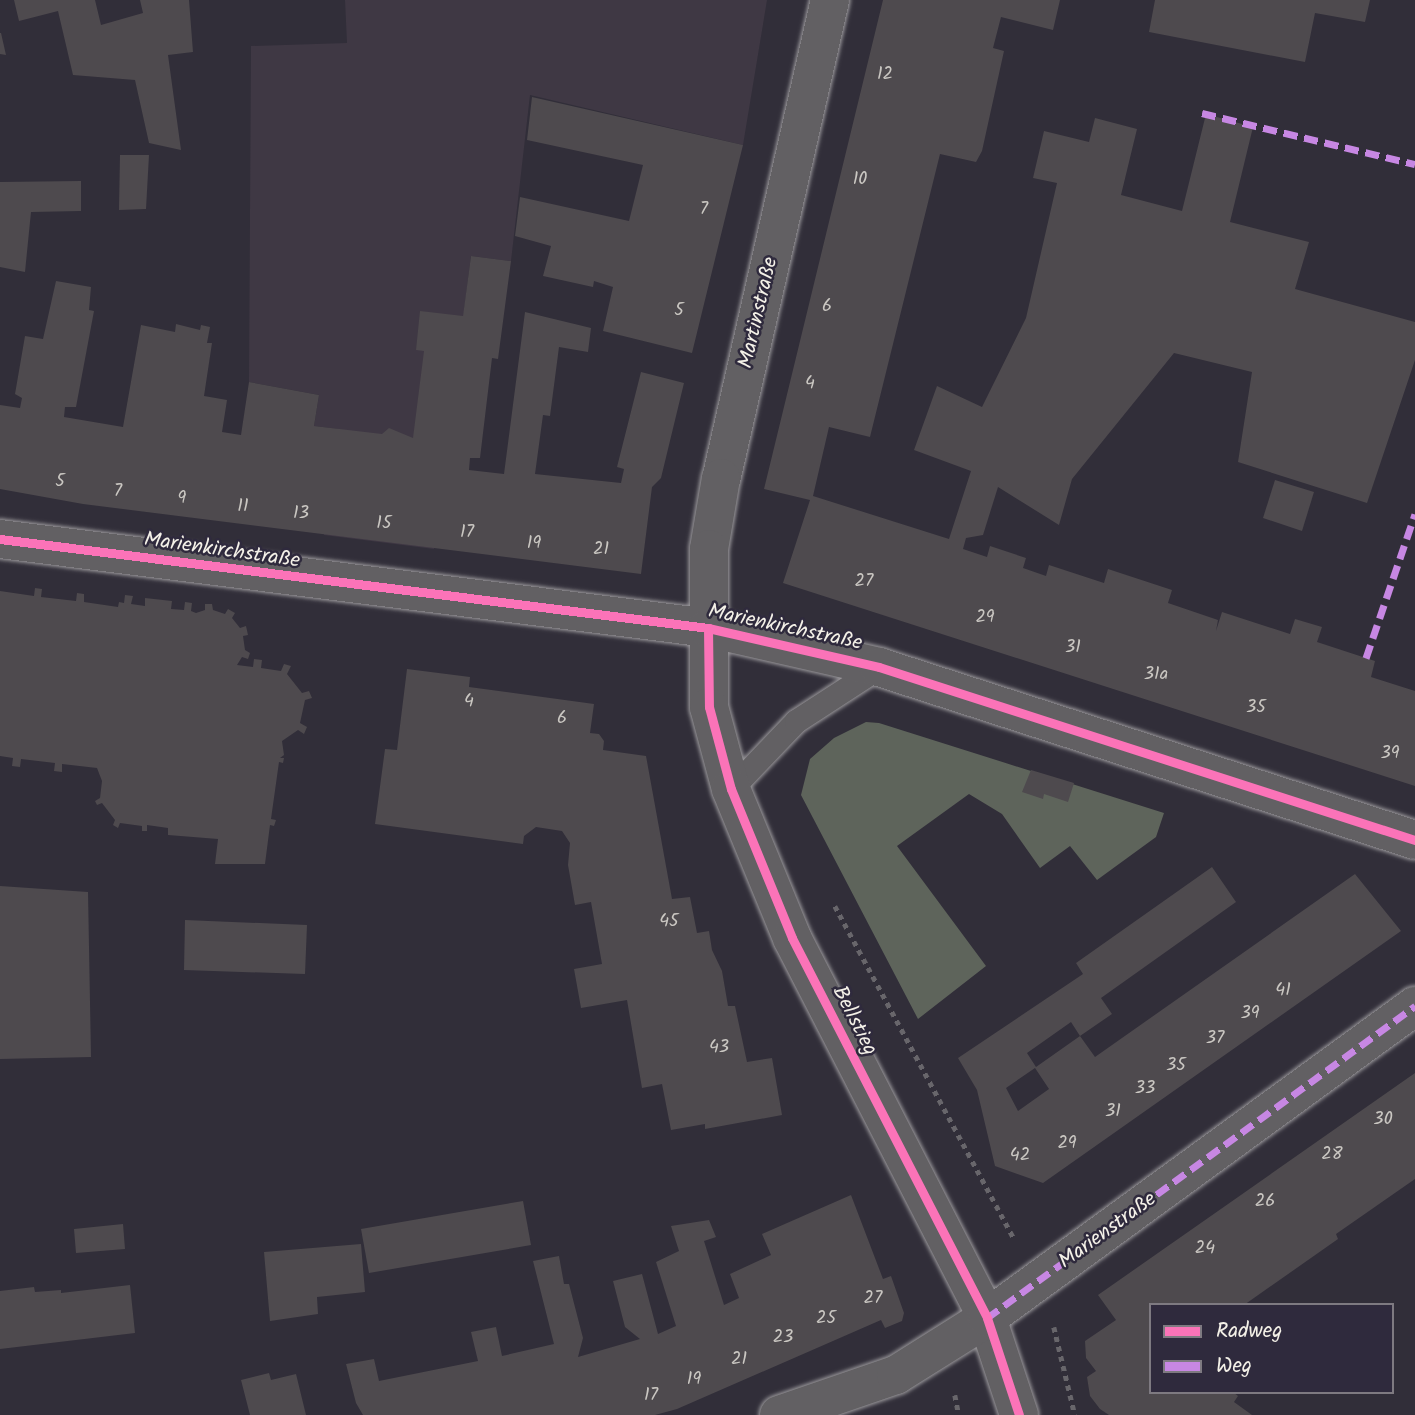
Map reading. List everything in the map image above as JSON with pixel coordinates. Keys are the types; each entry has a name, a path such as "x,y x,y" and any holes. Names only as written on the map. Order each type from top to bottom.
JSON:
{"street":[{"name":"Martinstraße","path":"708,628 709,549 721,478 831,0"},
{"name":"Marienkirchstraße","path":"0,539 708,628 879,667 1415,840"},
{"name":"Bellstieg","path":"708,628 709,707 731,789 792,938 987,1318 1019,1415"},
{"name":"Marienstraße","path":"779,1415 896,1375 987,1318 1415,1006"}],"lane":[{"path":"731,789 796,721 879,667"}],"path":[{"path":"834,905 1038,1282 1059,1341 1075,1415"}],"shaded area":[{"path":"345,0 767,0 743,145 530,95 511,261 471,256 434,549 324,535 338,429 314,426 319,395 249,382 251,46 347,43"},
{"path":"866,722 879,723 1164,813 1156,837 1097,880 1070,846 1040,868 1002,814 969,794 897,846 986,966 918,1019 801,795 810,759 834,738"}],"building":[{"path":"14,0 95,0 101,25 143,13 140,0 189,0 193,52 168,55 181,150 149,143 135,80 73,75 58,11 19,21"},
{"path":"883,0 1060,0 1053,30 1001,17 993,48 1004,51 982,151 976,162 940,154 870,437 829,427 813,496 949,539 971,471 914,450 937,386 982,407 1026,318 1057,183 1033,178 1044,131 1089,142 1095,118 1137,129 1121,195 1182,211 1206,114 1253,127 1230,222 1309,242 1295,289 1415,322 1415,360 1367,503 1238,462 1252,372 1174,353 1072,479 1059,525 998,487 983,535 966,538 963,549 987,557 990,546 1026,558 1023,568 1046,576 1049,565 1104,583 1108,569 1172,590 1168,603 1218,620 1216,631 1222,612 1290,634 1295,619 1322,627 1317,642 1375,661 1371,677 1415,691 1415,786 783,583 810,500 764,489"},
{"path":"1155,0 1370,0 1365,22 1315,13 1305,62 1149,32"},
{"path":"1,33 6,55 0,54"},
{"path":"532,97 743,145 692,353 603,331 613,287 594,281 593,287 543,276 551,246 515,236 520,197 629,221 643,165 527,140"},
{"path":"120,155 149,155 146,209 119,210"},
{"path":"81,181 81,211 31,212 25,272 0,267 0,182"},
{"path":"471,256 511,261 498,359 492,358 480,458 470,458 469,470 504,474 525,312 591,328 588,352 559,347 550,416 543,415 535,474 621,483 624,469 617,467 641,372 684,383 661,478 652,487 641,574 83,504 0,489 0,405 20,408 22,398 15,394 25,336 43,339 56,281 91,287 89,310 94,311 76,407 65,407 64,417 123,427 141,325 175,332 176,324 200,330 201,325 210,327 207,343 212,343 204,396 227,400 222,432 241,435 249,382 319,395 314,426 382,434 389,428 413,438 424,351 416,350 420,311 463,316"},
{"path":"1275,480 1314,492 1302,531 1263,518"},
{"path":"35,588 42,589 41,597 76,601 77,593 84,594 84,602 118,607 119,602 124,603 125,595 133,596 131,604 145,606 145,598 172,601 171,609 184,610 185,602 192,603 191,611 196,613 205,610 205,604 212,604 213,610 225,614 228,609 235,613 232,618 240,628 246,626 248,635 243,636 245,650 250,653 248,659 242,657 237,665 253,667 254,659 262,660 261,668 281,671 284,664 291,666 287,674 302,693 309,691 312,698 305,700 300,723 307,727 304,734 298,730 282,741 284,755 280,758 284,758 283,763 279,762 271,819 276,820 274,826 270,825 265,864 215,864 218,839 168,835 168,828 147,825 147,831 142,831 142,826 120,823 118,828 113,825 115,820 102,803 97,805 95,801 100,798 102,781 97,768 62,764 62,772 54,771 55,763 21,759 20,767 12,766 13,758 0,756 0,591 34,596"},
{"path":"407,669 470,677 469,687 594,704 590,733 599,734 604,741 603,750 646,756 672,899 690,897 697,933 709,931 712,950 722,971 728,1006 735,1006 747,1062 772,1058 782,1115 705,1129 705,1124 671,1130 662,1084 642,1088 627,1000 581,1008 574,969 602,964 591,902 575,905 568,865 570,843 562,831 536,827 524,836 523,844 375,824 385,749 397,750"},
{"path":"1031,770 1074,783 1068,802 1044,794 1043,799 1022,792"},
{"path":"1212,867 1236,902 1101,998 1112,1014 1080,1036 1095,1057 1355,874 1401,931 1043,1183 995,1166 977,1090 958,1058 1083,974 1076,963","holes":["1071,1022 1080,1036 1036,1067 1027,1053","1035,1068 1049,1089 1018,1111 1006,1088"]},
{"path":"0,886 88,892 91,1057 0,1059"},
{"path":"185,920 307,925 305,974 184,970"},
{"path":"1415,1073 1415,1179 1336,1234 1338,1239 1247,1303 1149,1303 1149,1394 1236,1394 1238,1396 1234,1402 1252,1415 1109,1415 1100,1409 1090,1396 1087,1377 1096,1371 1086,1358 1085,1341 1116,1320 1098,1295"},
{"path":"851,1195 883,1279 891,1276 904,1313 902,1321 885,1328 881,1320 677,1409 655,1415 363,1415 356,1403 346,1364 374,1359 379,1381 478,1361 471,1332 496,1327 502,1356 554,1344 533,1261 559,1256 564,1284 569,1284 583,1338 578,1357 640,1339 625,1327 613,1281 642,1274 658,1334 676,1326 656,1262 679,1251 671,1226 709,1220 716,1237 704,1241 724,1305 739,1298 730,1274 771,1255 762,1234"},
{"path":"523,1201 531,1245 369,1273 361,1229"},
{"path":"123,1224 125,1249 76,1253 74,1229"},
{"path":"361,1244 365,1292 317,1297 318,1314 270,1321 264,1252"},
{"path":"130,1285 135,1333 0,1349 0,1291 34,1287 35,1292 61,1290 61,1293"},
{"path":"269,1373 271,1380 296,1374 306,1415 250,1415 241,1380"}],"marked path":[{"path":"1202,113 1415,164"},
{"path":"1366,658 1415,514"},
{"path":"987,1318 1415,1006"}],"cycle path":[{"path":"0,539 708,628 879,667 1415,840"},
{"path":"708,628 709,707 731,789 792,938 987,1318 1019,1415"}]}
